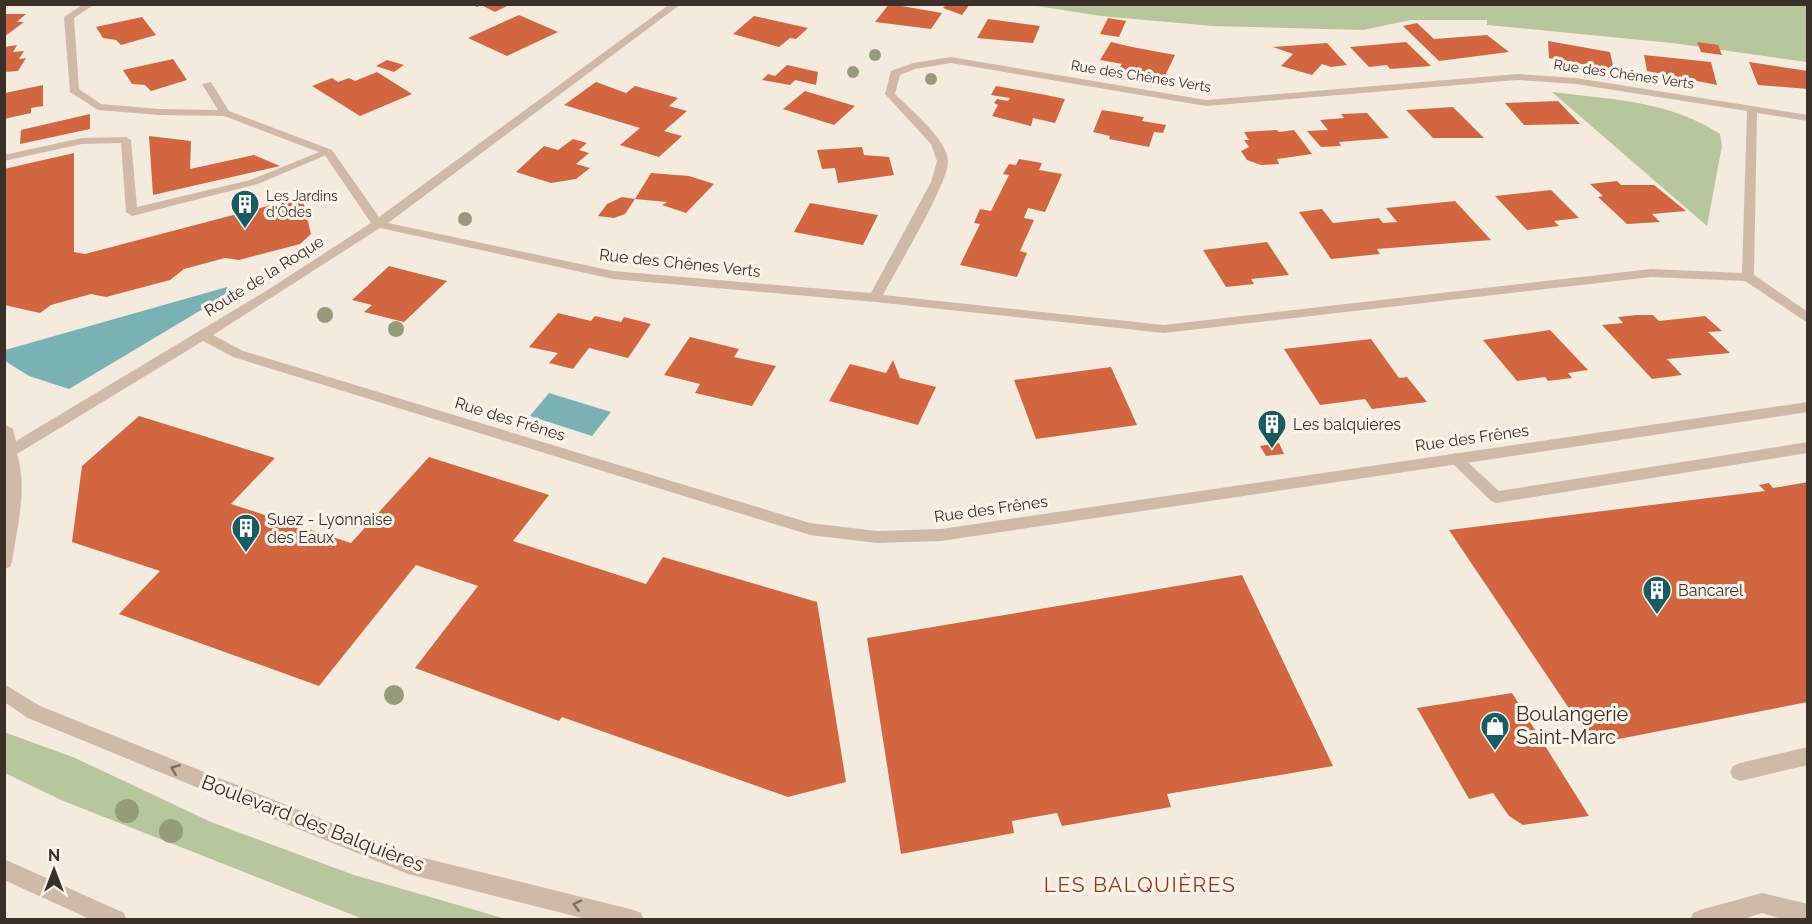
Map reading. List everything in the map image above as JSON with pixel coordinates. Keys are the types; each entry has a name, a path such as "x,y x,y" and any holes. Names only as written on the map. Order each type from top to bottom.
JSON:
{"street":[{"path":"91,4 69,17 74,90 98,107 159,112 225,113 328,153 378,224"},
{"name":"Route de la Roque","path":"7,454 203,335 378,224 677,4"},
{"name":"Rue des Chênes Verts","path":"875,298 937,182 943,161 936,143 890,94 895,73 913,66 951,60 1206,103 1517,77 1576,81 1808,118"},
{"path":"207,84 225,113"},
{"path":"1752,108 1748,278 1808,319"},
{"path":"4,158 82,141 126,140 132,212 254,182 328,153"},
{"name":"Rue des Chênes Verts","path":"378,224 613,275 875,298 1164,329 1651,273 1748,278"},
{"name":"Rue des Frênes","path":"203,335 238,354 810,530 877,537 941,535 1808,407"},
{"path":"4,429 8,433 7,454 13,466 14,496 4,562"},
{"path":"1455,459 1496,497 1808,447"},
{"name":"Boulevard des Balquières","path":"4,692 33,712 408,864 634,920"},
{"path":"1740,772 1808,756"},
{"path":"4,869 117,920"},
{"path":"1700,920 1762,903 1808,915"}],"green space":[{"path":"1031,5 1807,5 1807,62 1672,43 1487,25 1487,20 1411,20 1363,30 1213,26 1101,16"},
{"path":"1552,92 1639,103 1660,108 1681,114 1720,134 1722,146 1707,226"},
{"path":"4,732 75,758 211,822 354,875 506,919 363,919 61,800 5,773"}],"water":[{"path":"227,287 228,294 69,389 29,376 5,361 5,350"},
{"path":"549,393 611,412 592,436 530,416"}],"building":[{"path":"471,4 511,4 495,12 481,5 477,7"},
{"path":"889,4 942,13 931,29 875,22"},
{"path":"947,4 970,4 962,15 943,8"},
{"path":"4,14 26,14 17,22 24,22 4,37"},
{"path":"519,15 558,32 507,56 468,38"},
{"path":"754,16 808,28 796,39 790,38 779,47 733,34"},
{"path":"142,17 156,35 121,45 116,40 103,38 96,27"},
{"path":"1108,18 1126,21 1119,37 1100,34"},
{"path":"988,19 1040,26 1033,43 977,38"},
{"path":"1417,23 1434,39 1487,35 1509,52 1439,61 1403,26"},
{"path":"1548,41 1610,52 1614,70 1549,58"},
{"path":"1111,42 1175,55 1164,78 1119,69 1122,64 1100,60"},
{"path":"1406,42 1431,66 1390,69 1387,65 1369,67 1350,47"},
{"path":"1697,42 1718,45 1722,55 1701,52"},
{"path":"1327,43 1347,65 1331,67 1322,64 1312,75 1281,66 1293,54 1273,47"},
{"path":"17,45 13,52 24,51 19,59 26,58 18,71 4,72 4,47"},
{"path":"1644,55 1711,62 1717,85 1647,71"},
{"path":"173,59 187,80 151,91 145,85 132,84 123,70"},
{"path":"387,60 404,65 394,72 376,66"},
{"path":"1749,62 1808,71 1808,89 1758,85"},
{"path":"787,65 818,72 816,85 795,80 790,85 762,80 768,74 775,76"},
{"path":"377,72 412,94 360,116 312,86 332,78 338,82 349,78 355,81"},
{"path":"596,82 626,93 635,86 678,98 669,106 687,111 664,131 682,136 659,157 620,145 640,128 564,105"},
{"path":"43,85 43,106 31,108 31,113 4,119 5,93"},
{"path":"996,86 1065,99 1055,123 1033,118 1031,126 992,116 998,105 994,103 997,99 1008,101 1010,98 991,95"},
{"path":"805,91 855,106 834,125 783,109"},
{"path":"1558,101 1580,124 1524,125 1505,103"},
{"path":"1453,107 1484,138 1433,138 1406,110"},
{"path":"1102,110 1144,117 1142,121 1166,125 1163,133 1154,132 1149,147 1109,139 1110,136 1093,132"},
{"path":"1367,113 1389,138 1339,142 1341,146 1321,147 1307,131 1328,130 1320,120 1344,118 1341,114"},
{"path":"90,114 90,129 20,144 21,130"},
{"path":"1277,130 1279,132 1294,130 1312,154 1277,159 1279,164 1261,165 1247,160 1241,151 1249,147 1244,140 1249,140 1244,132"},
{"path":"149,136 191,141 190,169 254,155 280,166 153,195"},
{"path":"573,139 587,143 579,150 589,153 576,164 590,168 576,179 551,183 516,172 544,146 558,150"},
{"path":"862,147 864,155 889,157 894,175 838,183 835,168 822,169 817,150"},
{"name":"Les Jardins d'Ôdes","path":"74,153 74,252 85,254 302,197 311,234 300,244 239,260 225,258 184,269 170,280 106,297 91,294 51,305 40,313 4,305 4,169"},
{"path":"1019,159 1042,163 1039,170 1062,174 1045,212 1028,208 1024,218 1034,220 1020,251 1027,253 1017,277 960,265 980,224 974,223 980,209 991,211 1009,175 1003,174 1009,164 1016,165"},
{"path":"651,173 689,176 714,184 686,213 662,205 667,202 635,199"},
{"path":"1617,181 1621,185 1654,185 1686,211 1652,214 1660,222 1627,224 1598,197 1603,196 1590,184"},
{"path":"1551,190 1579,218 1554,221 1559,226 1527,230 1495,196"},
{"path":"622,197 635,199 625,214 614,218 598,216 607,204"},
{"path":"1455,201 1491,240 1377,249 1380,254 1331,259 1299,212 1322,209 1333,223 1379,218 1383,223 1397,222 1386,208"},
{"path":"810,203 878,215 863,245 794,232"},
{"path":"1267,242 1289,275 1251,279 1254,284 1226,287 1203,250"},
{"path":"389,266 447,281 404,322 364,312 372,305 352,300"},
{"path":"558,313 591,321 595,316 621,322 624,317 651,324 628,358 589,348 573,369 549,363 558,353 529,347"},
{"path":"1653,315 1659,321 1705,316 1722,331 1708,332 1730,353 1667,359 1682,375 1652,379 1602,325 1623,323 1618,317"},
{"path":"1550,330 1588,370 1568,373 1572,378 1548,381 1545,377 1517,381 1483,340"},
{"path":"690,337 739,349 734,357 776,366 752,406 695,393 700,384 664,375"},
{"path":"1371,339 1399,378 1407,377 1427,402 1372,409 1365,399 1320,405 1284,349"},
{"path":"893,360 900,378 936,387 918,425 829,401 850,364 886,373"},
{"path":"1111,367 1137,425 1036,439 1014,380"},
{"path":"139,416 275,458 231,504 351,543 429,457 549,495 513,541 646,584 663,557 817,602 846,782 788,797 562,717 559,721 415,668 478,586 416,565 319,686 119,614 160,571 72,542 82,466"},
{"name":"Les balquieres","path":"1279,443 1284,454 1266,456 1260,446"},
{"name":"Bancarel","path":"1808,482 1808,702 1593,744 1449,530 1765,491 1759,485 1769,483 1773,488"},
{"path":"1242,575 1333,766 1167,794 1171,807 1062,826 1057,813 1012,821 1014,833 901,854 867,638"},
{"name":"Boulangerie Saint-Marc","path":"1512,693 1589,816 1523,825 1509,816 1493,793 1469,799 1417,708"}],"place":[{"name":"Les Jardins d'Ôdes","path":"245,230"},
{"name":"Les balquieres","path":"1272,450"},
{"name":"Suez - Lyonnaise des Eaux","path":"246,554"},
{"name":"Bancarel","path":"1657,616"},
{"name":"Boulangerie Saint-Marc","path":"1495,752"}],"district":[{"name":"LES BALQUIÈRES","path":"1140,884"}]}
